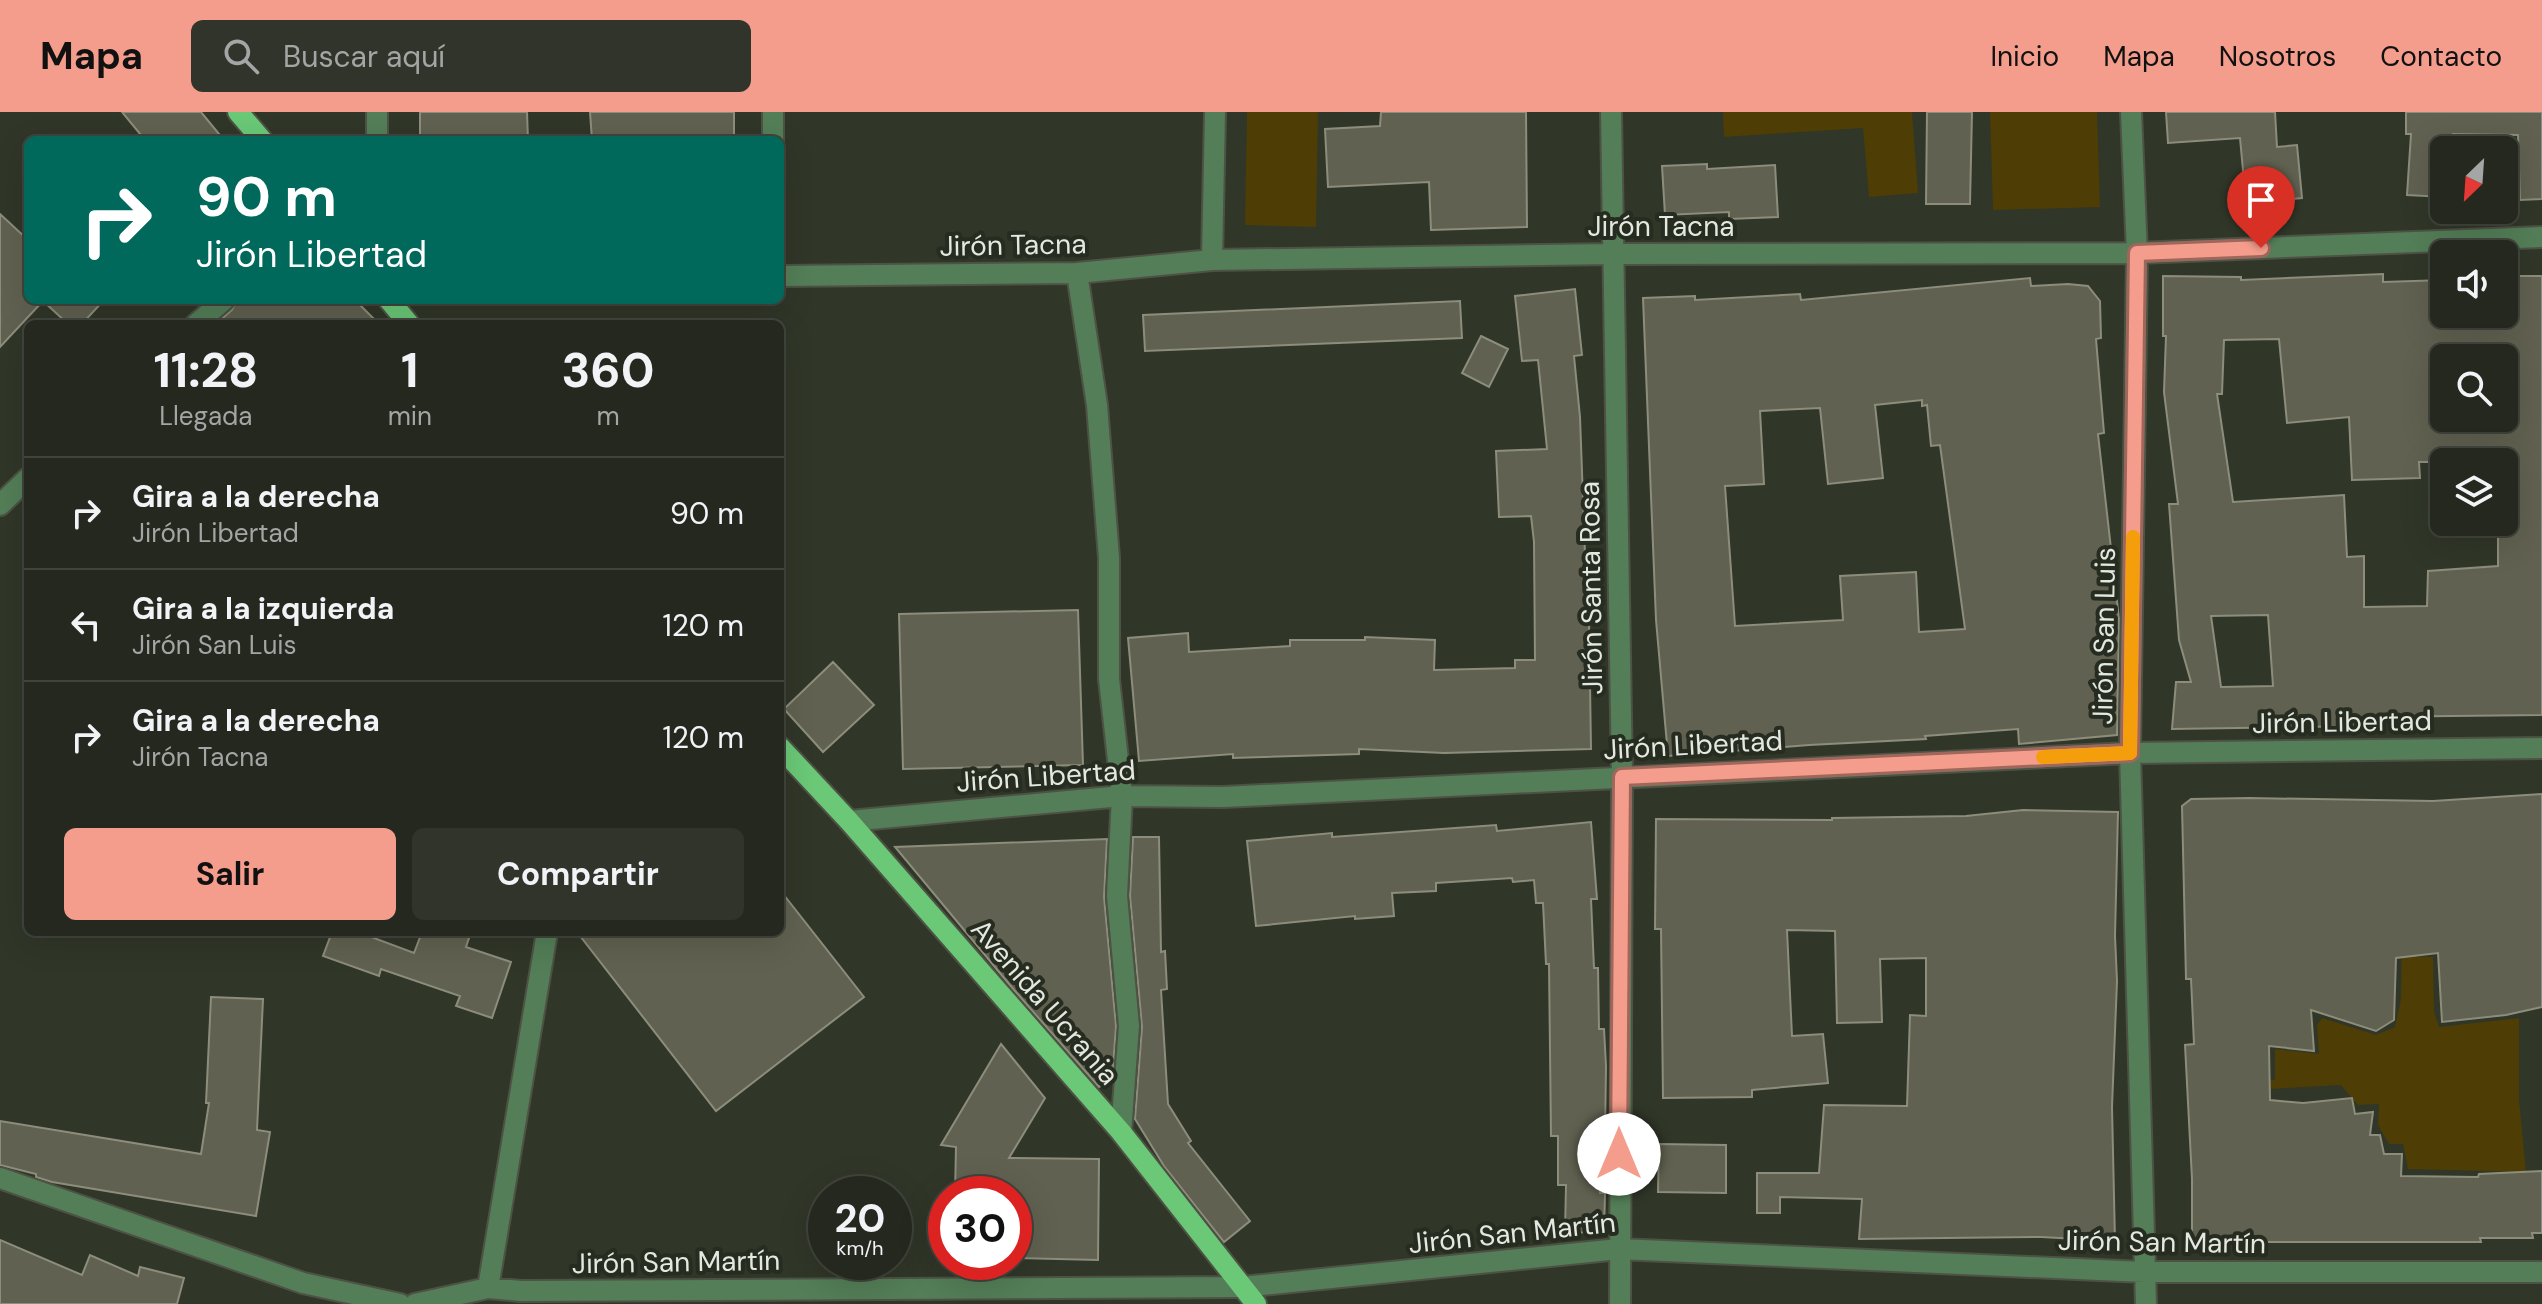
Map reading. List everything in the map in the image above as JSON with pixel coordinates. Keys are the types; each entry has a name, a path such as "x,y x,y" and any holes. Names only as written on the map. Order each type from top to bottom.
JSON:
{"main road":[{"path":"238,112 259,136"},
{"path":"392,304 406,320"},
{"name":"Avenida Ucrania","path":"784,751 849,821 1121,1132 1256,1304"}],"street":[{"path":"377,112 377,136"},
{"path":"773,112 773,136"},
{"path":"1212,260 1215,112"},
{"name":"Jirón Santa Rosa","path":"1611,112 1622,777 1620,1304"},
{"name":"Jirón San Luis","path":"2131,112 2137,253 2130,753 2146,1304"},
{"name":"Jirón Tacna","path":"784,276 1077,273 1212,260 1613,254 2137,253 2542,237"},
{"path":"1077,273 1097,405 1109,558 1109,679 1122,796 1117,896 1129,1026 1121,1132"},
{"path":"201,320 219,304"},
{"path":"0,505 24,482"},
{"name":"Jirón Libertad","path":"849,821 1122,796 1223,797 2130,753 2542,748"},
{"path":"488,1288 546,936"},
{"path":"0,1178 303,1283 400,1304"},
{"name":"Jirón San Martín","path":"415,1304 488,1288 593,1297 1147,1296 1619,1249 2144,1272 2542,1272"}],"shaded area":[{"path":"1247,112 1318,112 1316,227 1245,225"},
{"path":"1723,112 1912,112 1918,193 1869,197 1863,128 1724,137"},
{"path":"1990,112 2097,112 2100,207 1993,210"},
{"path":"2413,897 2416,957 2433,957 2434,1012 2439,1027 2519,1018 2519,1100 2526,1172 2408,1169 2403,1144 2389,1144 2378,1125 2379,1104 2358,1105 2341,1085 2250,1090 2257,1079 2275,1080 2275,1049 2319,1054 2317,1025 2322,1018 2376,1035 2395,1027 2401,999 2402,933"}],"building":[{"path":"122,112 201,112 221,136 142,136"},
{"path":"420,112 527,112 528,136 420,136"},
{"path":"590,112 734,112 734,136 592,136"},
{"path":"1381,112 1526,112 1527,227 1431,230 1429,182 1328,187 1325,129 1380,126"},
{"path":"1927,112 1972,112 1970,204 1926,204"},
{"path":"2166,112 2275,112 2277,147 2297,145 2302,198 2246,203 2240,138 2168,143"},
{"path":"2406,112 2542,112 2542,199 2520,200 2518,135 2430,136 2430,196 2407,195 2411,134 2406,134"},
{"path":"1707,164 1707,169 1775,165 1778,217 1729,219 1729,212 1665,215 1662,166"},
{"path":"0,214 24,236 24,304 40,304 0,347"},
{"path":"2383,274 2383,282 2430,280 2430,328 2518,328 2518,276 2542,276 2542,715 2363,717 2363,726 2172,729 2176,682 2191,682 2179,640 2169,504 2178,504 2164,392 2166,336 2163,336 2163,276 2241,277 2241,280","holes":["2279,339 2287,423 2349,417 2352,480 2420,478 2419,462 2430,462 2430,448 2518,448 2518,536 2498,536 2498,566 2428,571 2427,606 2364,607 2364,556 2347,557 2344,495 2233,502 2217,394 2222,394 2224,340","2268,615 2273,686 2221,687 2211,616"]},
{"path":"2030,278 2031,286 2088,286 2100,301 2101,338 2096,339 2104,433 2098,434 2119,619 2117,735 2019,744 2018,729 1925,736 1926,739 1668,756 1656,620 1643,298 1695,296 1695,300 1800,294 1801,300","holes":["1922,400 1922,406 1927,405 1931,446 1940,445 1965,629 1919,632 1916,572 1840,576 1843,620 1735,626 1725,486 1764,484 1760,411 1820,408 1828,484 1883,478 1875,405"]},
{"path":"1575,289 1582,355 1574,356 1580,417 1585,554 1588,554 1591,749 1444,753 1359,749 1359,754 1233,758 1233,754 1139,761 1128,638 1188,633 1189,652 1290,646 1290,640 1365,640 1365,637 1435,640 1434,670 1515,668 1515,660 1535,660 1531,516 1499,517 1496,451 1547,449 1538,360 1522,361 1515,296"},
{"path":"1460,301 1462,338 1145,351 1143,315"},
{"path":"46,304 100,304 86,320 64,320"},
{"path":"235,304 359,304 375,320 221,320"},
{"path":"1481,336 1508,349 1489,387 1462,373"},
{"path":"1078,610 1083,765 903,769 899,614"},
{"path":"833,662 874,705 823,752 784,709"},
{"path":"2542,794 2542,1007 2506,1015 2442,1022 2438,953 2396,958 2394,1020 2376,1031 2311,1010 2314,1051 2269,1046 2270,1100 2303,1103 2352,1098 2355,1114 2373,1112 2370,1135 2380,1135 2384,1154 2402,1154 2401,1176 2478,1177 2479,1174 2542,1171 2542,1233 2532,1233 2533,1238 2480,1238 2481,1242 2192,1242 2185,1045 2194,1044 2191,979 2186,979 2182,806 2191,799 2433,801"},
{"path":"2023,810 2118,812 2117,981 2112,1107 2115,1241 2041,1237 1859,1239 1862,1199 1780,1197 1780,1213 1757,1213 1757,1173 1819,1173 1824,1105 1907,1106 1910,1015 1926,1016 1926,958 1880,959 1882,1022 1837,1023 1835,931 1787,930 1792,1036 1823,1034 1828,1083 1752,1090 1752,1097 1663,1098 1661,929 1655,929 1656,819 1832,820 1966,816"},
{"path":"1591,822 1597,899 1591,899 1594,968 1598,968 1599,1029 1604,1029 1606,1066 1600,1193 1605,1193 1604,1233 1565,1232 1566,1185 1558,1185 1558,1136 1551,1136 1549,964 1546,964 1543,903 1536,903 1534,880 1513,882 1512,878 1436,883 1436,891 1392,893 1394,916 1355,919 1355,916 1256,926 1247,841 1332,833 1332,837 1496,825 1497,831"},
{"path":"1133,837 1159,837 1161,952 1165,951 1167,989 1161,990 1168,1104 1191,1141 1188,1143 1250,1221 1224,1242 1164,1166 1135,1119 1142,1027 1130,896"},
{"path":"1107,839 1104,897 1116,1026 1112,1081 1110,1078 1099,1087 895,847"},
{"path":"784,895 864,997 716,1111 580,936 784,936"},
{"path":"330,936 369,936 414,953 420,936 470,936 466,947 511,962 492,1018 456,1006 460,996 381,969 379,976 323,956"},
{"path":"211,997 263,999 257,1130 270,1132 256,1216 52,1182 36,1177 36,1174 0,1165 0,1121 201,1154 209,1103 206,1103"},
{"path":"1001,1044 1045,1098 1009,1158 1099,1159 1098,1260 1032,1258 1032,1176 955,1176 956,1147 941,1145"},
{"path":"1659,1144 1726,1145 1726,1193 1658,1192"},
{"path":"0,1240 82,1275 90,1255 138,1276 140,1267 184,1278 177,1304 0,1304"}],"slow traffic":[{"path":"2043,757 2130,753 2133,537"}],"route":[{"path":"1619,1154 1622,777 2130,753 2137,253 2261,248"}]}
